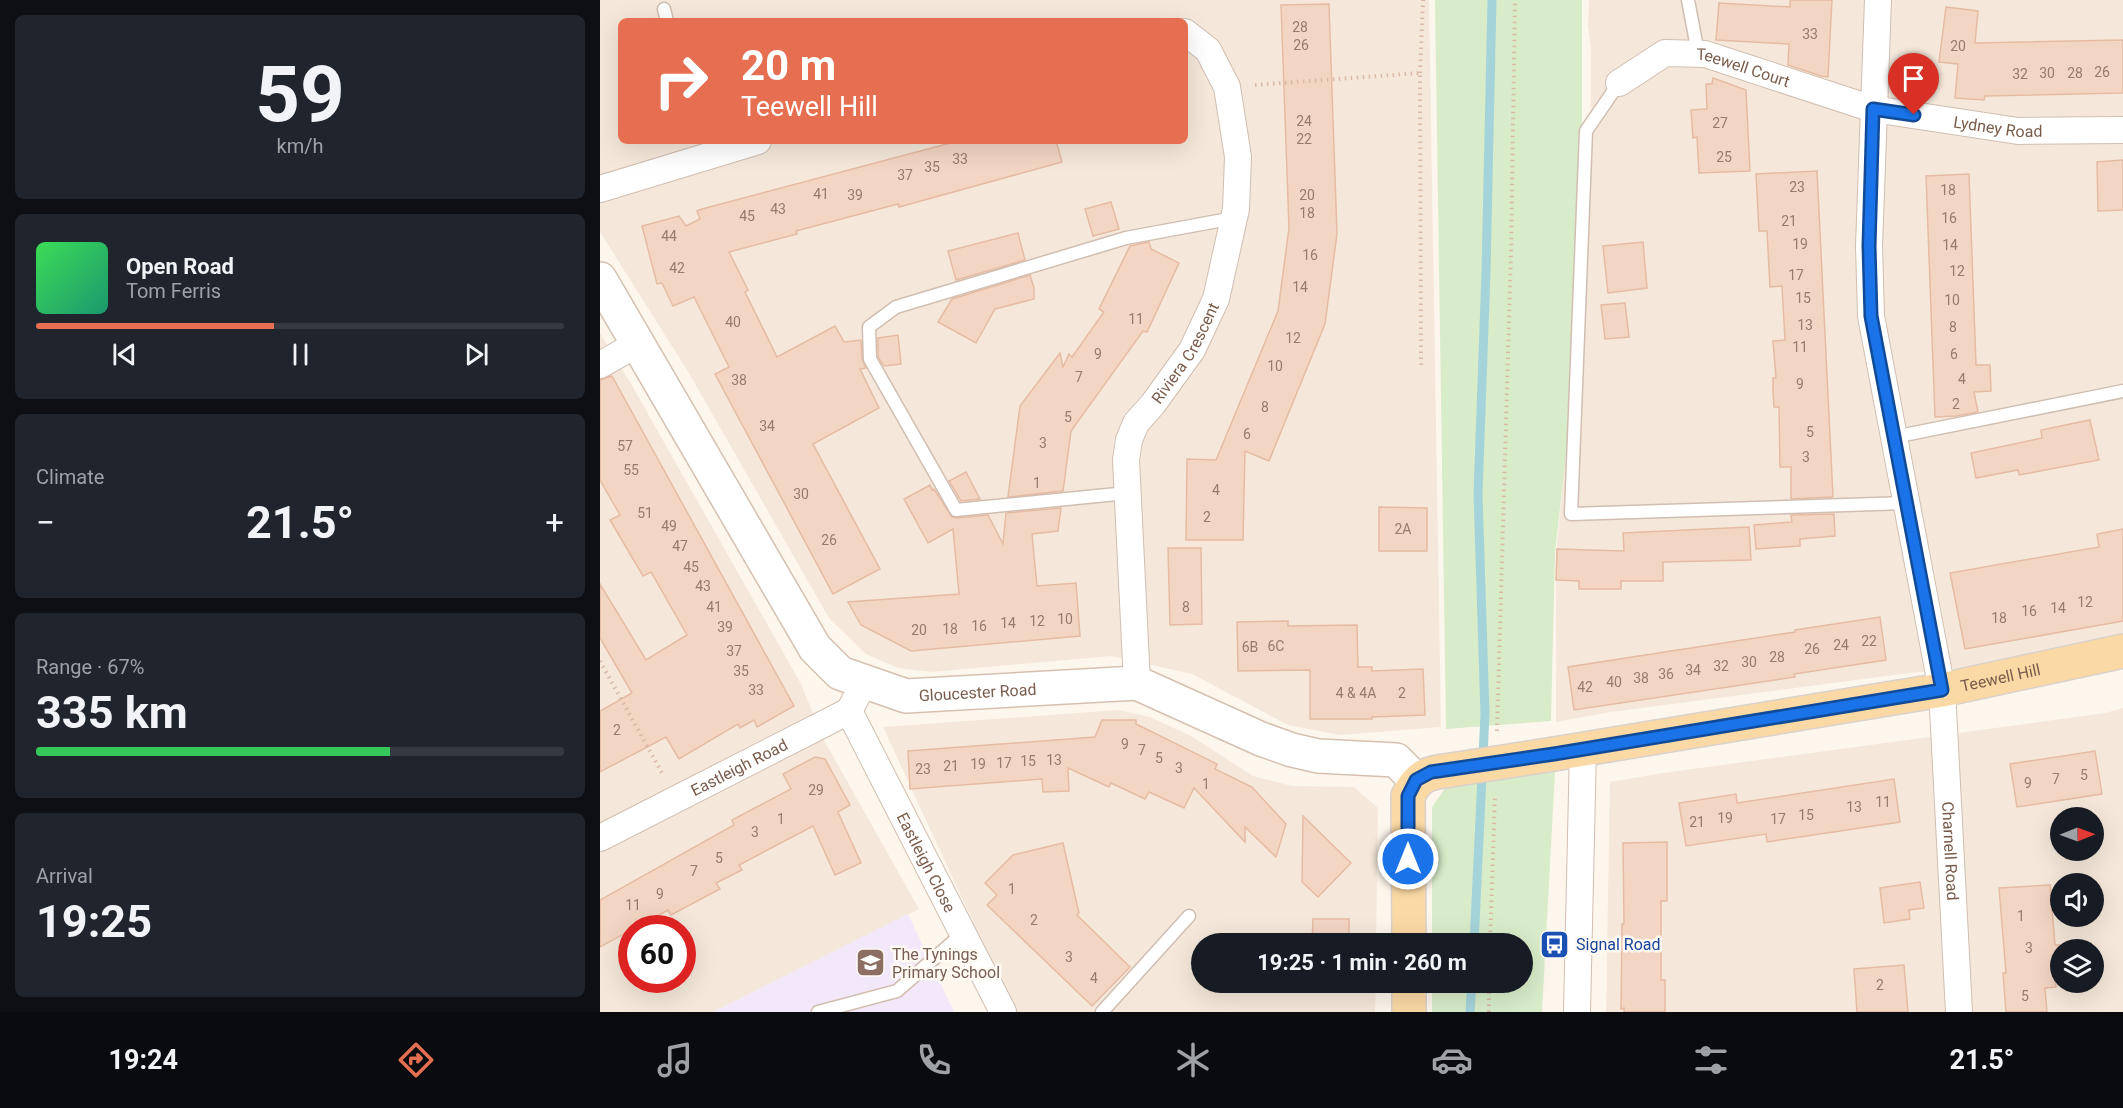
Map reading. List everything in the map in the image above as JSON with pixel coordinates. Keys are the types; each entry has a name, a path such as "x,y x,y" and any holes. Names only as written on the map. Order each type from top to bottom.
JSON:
{"main road":[{"name":"Teewell Hill","path":"1416,780 1431,772 1942,690 2123,651"},
{"path":"1409,933 1408,796 1416,780"},
{"path":"1409,993 1409,1012"}],"street":[{"name":"Charnell Road","path":"1878,0 1869,246 1871,316 1942,690 1959,1012"},
{"name":"Riviera Crescent","path":"1137,683 1127,493 1126,460 1129,440 1136,423 1154,404 1192,350 1212,309 1234,218 1238,157 1227,87 1208,50 1188,34"},
{"name":"Teewell Court","path":"1619,83 1665,53 1698,53 1873,109"},
{"name":"Lydney Road","path":"1873,109 2018,131 2123,130"},
{"path":"600,189 704,149 738,144"},
{"name":"Gloucester Road","path":"600,279 814,648 840,673 906,696 1137,683 1261,739 1292,750 1318,756 1396,760 1416,780"},
{"path":"600,365 639,343"},
{"path":"849,711 865,682"},
{"name":"Eastleigh Road","path":"600,838 849,711"},
{"name":"Eastleigh Close","path":"849,711 1004,1012"},
{"path":"1568,751 1577,1012"}],"lane":[{"path":"1688,0 1698,53"},
{"path":"1619,83 1586,131 1571,514 1906,503"},
{"path":"1127,493 956,510 870,359 869,327 896,307 931,296 1126,238 1234,218"},
{"path":"1894,437 2123,391"},
{"path":"1102,1012 1189,916"},
{"path":"818,1012 897,991 962,934"}],"path":[{"path":"1421,366 1420,73 1423,0"},
{"path":"1496,741 1511,252 1515,0"},
{"path":"1227,87 1420,73"},
{"path":"600,661 676,798"},
{"path":"1490,933 1495,789"},
{"path":"1489,993 1489,1012"}],"shaded area":[{"path":"600,0 1429,0 1441,727 1340,735 1288,725 1192,674 1111,656 932,672 898,668 866,654 829,618 687,370 600,232"},
{"path":"1589,0 2123,0 2123,633 1973,667 1909,673 1611,712 1556,722 1556,556 1590,184"},
{"path":"600,333 801,684 825,742 919,909 713,1012 600,1012"},
{"path":"2123,708 2123,1012 1606,1012 1610,782 2105,713"},
{"path":"1118,710 1150,717 1191,736 1253,776 1292,786 1354,787 1378,808 1376,933 1191,933 1191,993 1376,993 1375,1012 1016,1012 883,727"},
{"name":"The Tynings Primary School","path":"908,914 954,1012 713,1012"}],"green space":[{"path":"1435,0 1582,0 1582,215 1574,382 1555,553 1551,721 1446,729"},
{"path":"1555,772 1542,1012 1432,1012 1432,993 1533,993 1533,933 1432,933 1432,807 1448,784"}],"building":[{"path":"1790,0 1832,0 1828,77 1788,65 1789,44 1716,40 1719,3 1790,7"},
{"path":"1329,4 1337,234 1325,324 1269,461 1245,451 1243,540 1186,540 1187,459 1216,460 1278,311 1289,228 1281,5"},
{"path":"1946,7 1978,11 1975,43 2123,40 2123,93 1985,96 1984,100 1955,98 1958,64 1939,62"},
{"path":"1713,78 1746,90 1750,171 1699,173 1697,137 1693,138 1691,110 1707,109 1706,84 1712,84"},
{"path":"947,144 1057,144 1062,162 899,207 898,204 796,231 797,234 729,252 748,290 745,292 777,357 835,326 844,342 861,340 862,359 866,368 860,369 879,408 813,444 880,569 833,594 715,374 729,367 694,297 673,306 662,283 657,284 642,226 679,216 686,226 700,219 697,211"},
{"path":"2123,160 2123,210 2098,211 2097,162"},
{"path":"1817,171 1833,497 1791,499 1791,467 1780,467 1779,407 1774,407 1773,392 1773,378 1776,378 1773,341 1785,340 1782,286 1770,287 1767,231 1759,231 1756,174"},
{"path":"1969,174 1976,365 1990,365 1991,391 1974,392 1978,412 1935,417 1926,176"},
{"path":"1111,202 1119,229 1093,236 1085,209"},
{"path":"1018,233 1025,260 956,280 948,251"},
{"path":"1149,242 1151,249 1179,263 1147,332 1143,331 1071,431 1063,491 1008,497 1020,406 1060,353 1063,367 1069,354 1072,357 1104,312 1099,309 1130,246"},
{"path":"1643,242 1647,288 1608,293 1603,246"},
{"path":"1030,275 1034,288 1034,299 995,309 976,343 938,322 952,299"},
{"path":"1625,303 1629,337 1605,339 1601,305"},
{"path":"898,335 901,364 884,366 878,357 878,338"},
{"path":"612,376 794,706 757,727 754,720 740,728 738,724 679,759 666,737 600,772 600,711 632,693 600,638 600,584 646,660 687,635 651,572 643,576 610,520 620,515 600,480 600,380"},
{"path":"2090,420 2099,460 2019,475 2018,470 1976,478 1971,453 2042,438 2041,430"},
{"path":"966,472 980,499 961,501 949,481"},
{"path":"930,485 952,517 988,515 1003,544 1006,513 1061,508 1058,531 1032,534 1037,586 1076,583 1080,636 911,651 861,625 848,602 959,594 953,529 928,543 904,499"},
{"path":"1379,507 1427,508 1427,551 1379,551"},
{"path":"1834,514 1835,536 1800,539 1800,546 1756,549 1754,525 1792,522 1791,515"},
{"path":"1749,527 1751,560 1663,562 1663,581 1621,581 1621,589 1579,589 1579,581 1556,580 1557,549 1624,551 1623,533"},
{"path":"2123,529 2123,621 1965,649 1950,573 2099,547 2097,534"},
{"path":"1168,548 1201,548 1202,624 1170,625"},
{"path":"1880,617 1886,660 1794,674 1795,677 1574,710 1568,667"},
{"path":"1288,621 1288,626 1357,625 1358,667 1372,667 1372,671 1423,669 1425,715 1372,717 1372,719 1310,719 1310,670 1238,671 1237,622"},
{"path":"1102,720 1136,720 1136,724 1217,764 1215,769 1252,787 1286,824 1276,857 1245,827 1245,842 1194,788 1184,808 1149,792 1145,799 1111,783 1109,787 1068,768 1069,791 1043,792 1042,779 910,789 908,751 1095,737"},
{"path":"2095,751 2102,794 2017,807 2010,764"},
{"path":"815,757 825,759 850,805 838,812 861,863 835,875 813,826 739,865 742,870 716,883 720,889 671,915 668,910 659,915 618,915 618,937 600,947 600,900 734,825 732,820 791,789 783,774"},
{"path":"1894,779 1900,822 1767,842 1766,834 1686,846 1679,803 1736,794 1737,803"},
{"path":"1303,816 1351,863 1318,897 1302,882"},
{"path":"1667,842 1667,901 1661,901 1661,980 1665,980 1665,1012 1624,1012 1624,1008 1621,1009 1622,924 1624,924 1623,843"},
{"path":"1063,843 1079,913 1077,915 1130,967 1092,1006 987,905 997,895 985,883 1013,855"},
{"path":"1920,882 1924,908 1909,910 1910,919 1884,923 1880,888"},
{"path":"2050,885 2050,927 2054,927 2054,939 2050,939 2050,988 2045,988 2047,1012 2006,1012 2003,973 2006,973 1999,888"},
{"path":"1313,919 1349,919 1349,933 1312,933"},
{"path":"1904,965 1908,1012 1857,1012 1854,969"}],"waterway":[{"path":"1475,933 1485,714 1478,494 1492,0"},
{"path":"1470,1012 1471,993"}],"place":[{"name":"Signal Road","path":"1555,944"},
{"name":"The Tynings Primary School","path":"871,963"}],"route":[{"path":"1408,859 1408,796 1416,780 1431,772 1942,690 1871,316 1869,246 1873,109 1914,115"}]}
